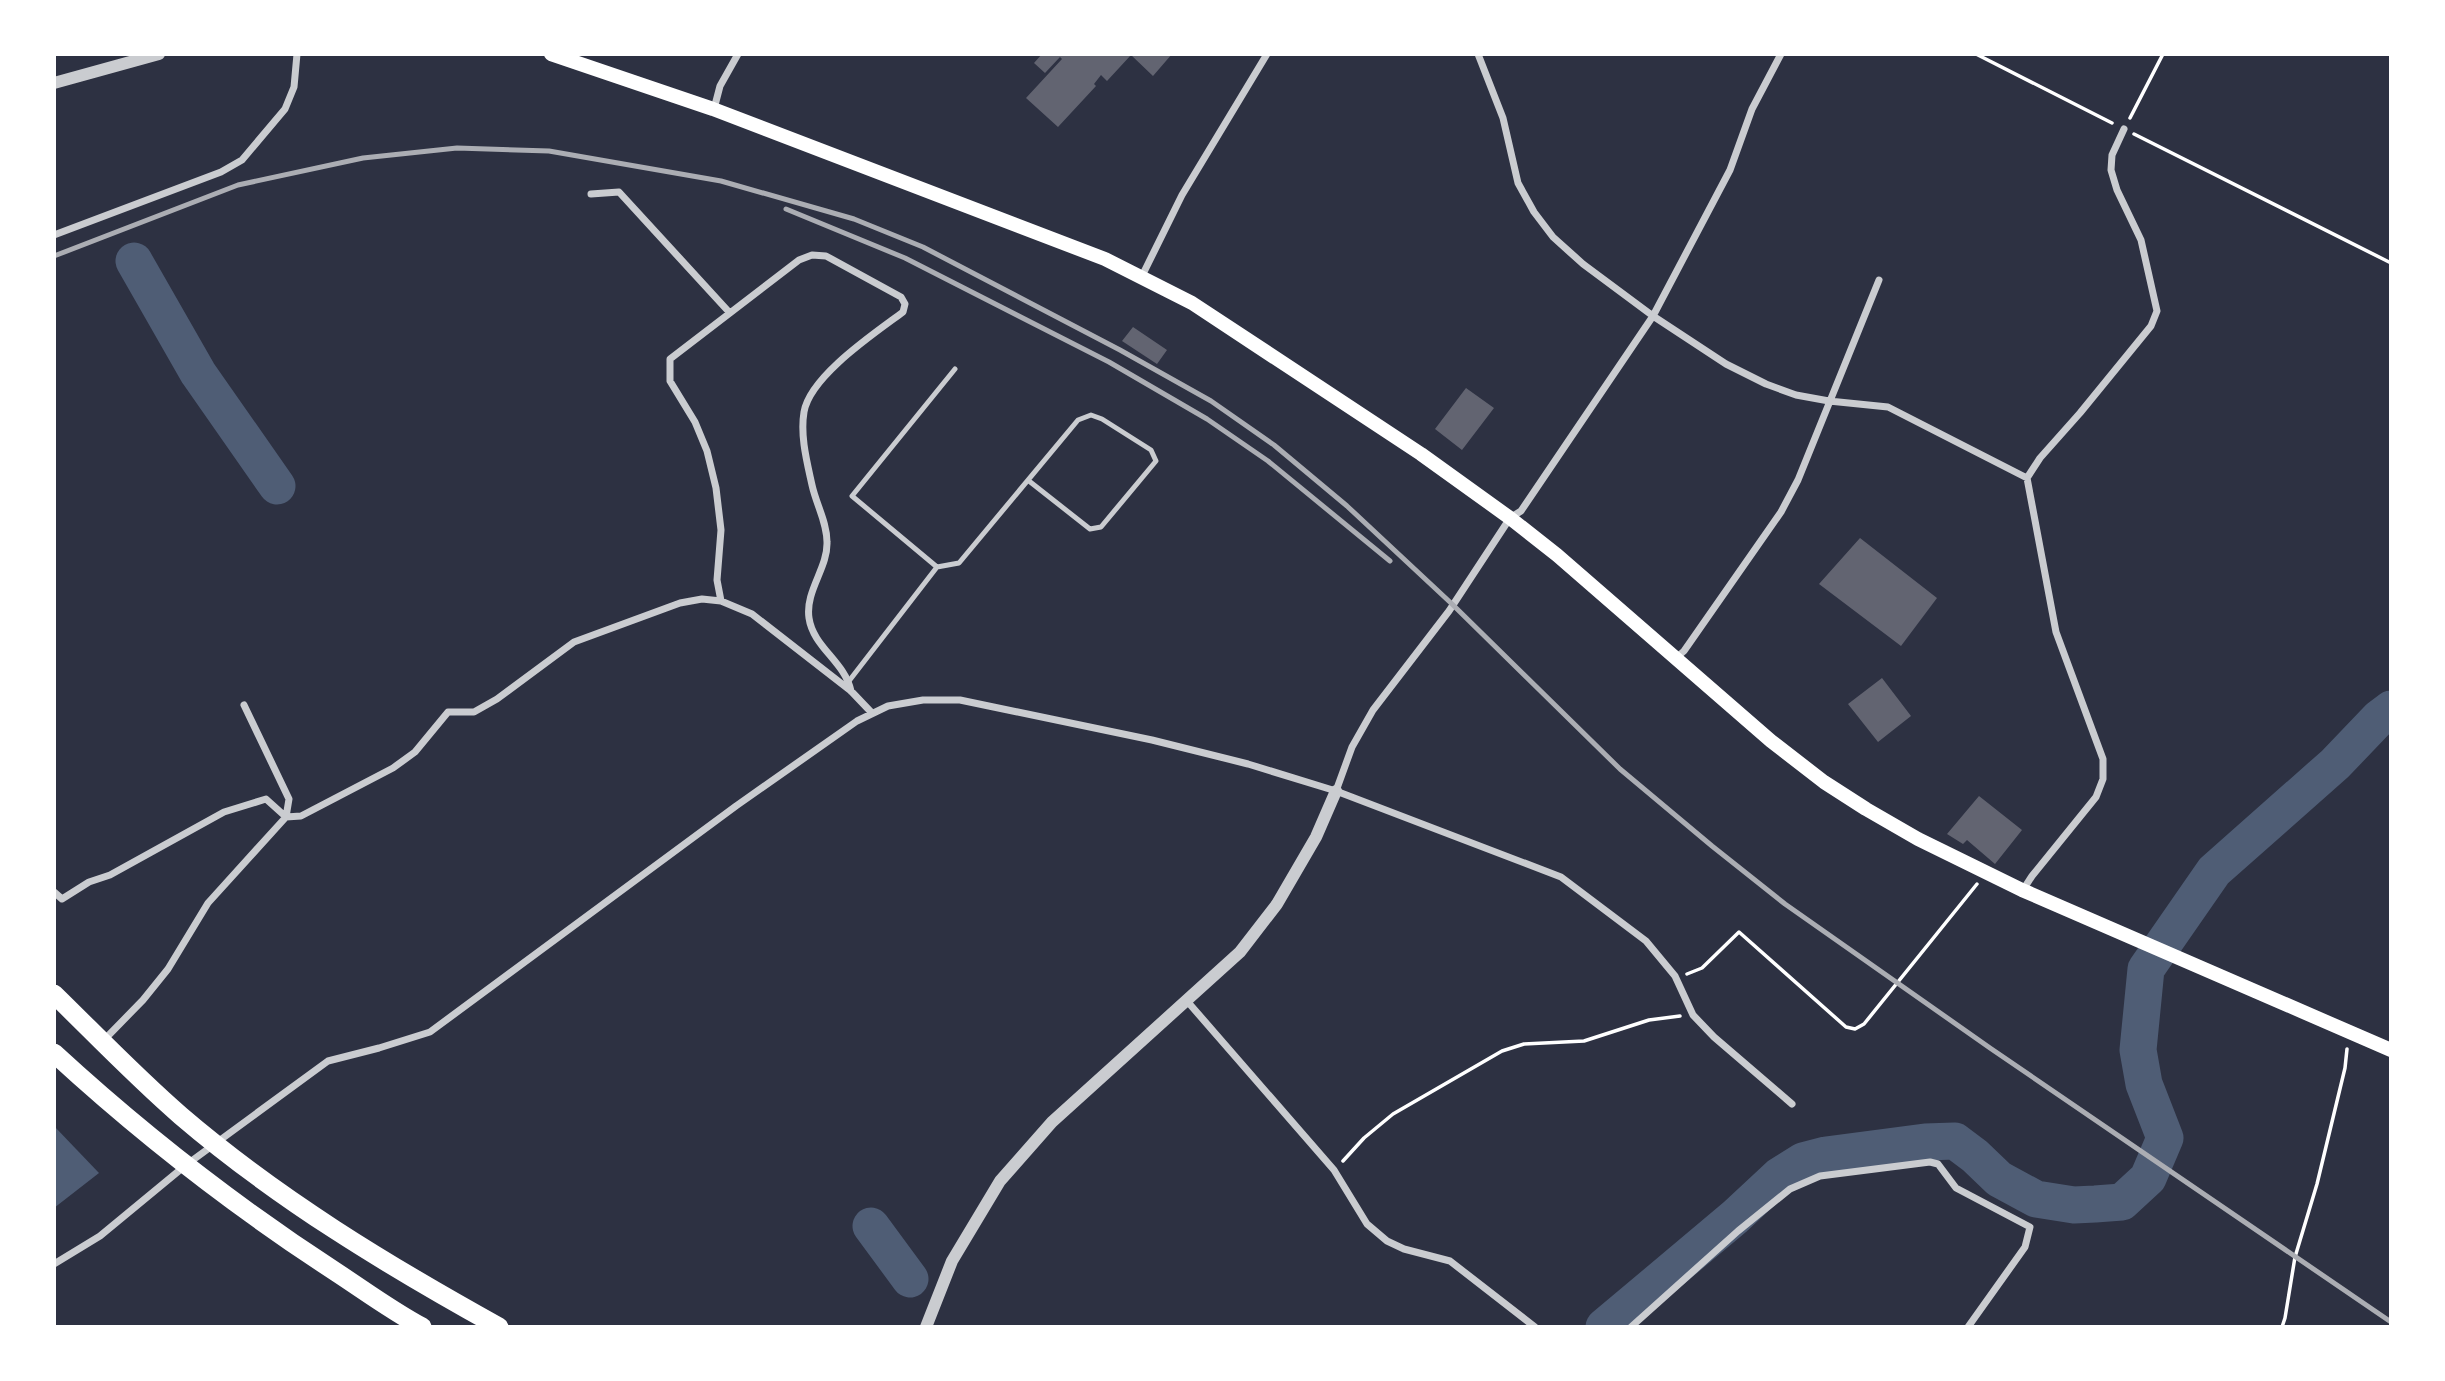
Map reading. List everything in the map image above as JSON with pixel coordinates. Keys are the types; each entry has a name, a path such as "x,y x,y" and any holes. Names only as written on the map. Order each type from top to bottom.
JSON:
{"highway":[{"path":"54,994 179,1114 216,1144 326,1225 499,1327"},
{"path":"54,1052 186,1165 308,1254 422,1327"}],"main road":[{"path":"551,54 713,109 1092,254 1142,276 1192,303 1421,454 1510,518 1557,555 1770,741 1824,782 1918,839 2022,890 2391,1050"}],"street":[{"path":"56,82 159,54"},
{"path":"54,235 221,172 243,160 285,109 293,87 297,54"},
{"path":"713,109 720,86 738,54"},
{"path":"1142,276 1182,195 1267,54"},
{"path":"1478,54 1503,118 1518,183 1534,212 1553,237 1583,264 1726,365 1796,395 1888,407 2027,478"},
{"path":"926,1327 952,1261 1000,1181 1052,1122 1240,952 1278,904 1316,837 1352,747 1373,710 1449,611 1510,518 1521,511 1653,316 1730,170 1752,109 1781,54"},
{"path":"2022,890 2096,797 2103,779 2103,759 2056,632 2027,478 2040,458 2151,326 2157,311 2141,240 2110,170 2112,155 2124,129"},
{"path":"591,194 619,192 729,312"},
{"path":"721,601 716,580 721,530 716,488 707,451 695,422 670,381 670,359 799,260 812,255 826,256 901,298 905,304 903,312 846,356 822,379 809,396 804,411 803,436 827,541 825,561 809,604 809,620 816,636 849,681 851,691"},
{"path":"1675,660 1781,512 1798,480 1879,280"},
{"path":"54,892 62,899 89,882 110,875 224,812 266,799 286,817 301,816 393,768 415,752 448,712 474,712 497,699 574,642 680,603 702,599 721,601 752,614 851,691 871,712"},
{"path":"54,1264 100,1236 186,1165 328,1061 430,1032 736,806 871,712 923,700 960,700 1152,740 1248,764 1336,791 1561,877 1646,941 1675,976 1693,1015 1714,1037 1792,1104"},
{"path":"103,1042 143,1000 167,969 208,903 286,817 289,799 244,705"},
{"path":"1187,1001 1334,1170 1367,1224 1387,1241 1404,1249 1450,1261 1535,1327"},
{"path":"1632,1327 1738,1231 1790,1189 1820,1176 1930,1163 1938,1164 1956,1188 2030,1227 2025,1247 1968,1327"}],"lane":[{"path":"937,567 852,496 955,369"},
{"path":"849,681 937,567 958,563 1078,420 1091,415 1102,419 1151,450 1156,461 1101,527 1090,529 1028,481"}],"path":[{"path":"1976,54 2391,262"},
{"path":"2124,129 2163,54"},
{"path":"1675,976 1702,968 1739,932 1846,1027 1855,1029 1864,1024 1976,886 1983,871"},
{"path":"1334,1170 1364,1138 1393,1114 1502,1051 1524,1044 1584,1041 1649,1020 1693,1015"},
{"path":"2282,1327 2286,1318 2295,1257 2317,1184 2352,1033"}],"water":[{"path":"54,1126 99,1173 54,1208"}],"building":[{"path":"1042,54 1172,54 1153,76 1131,55 1107,81 1101,75 1094,84 1096,86 1058,127 1026,98 1062,59 1060,57 1045,73 1034,63"},
{"path":"1133,327 1167,350 1157,364 1122,341"},
{"path":"1466,388 1494,408 1462,450 1435,429"},
{"path":"1860,538 1937,598 1901,646 1819,584"},
{"path":"1882,678 1911,716 1878,742 1848,704"},
{"path":"1979,796 2022,830 1995,864 1967,840 1963,844 1947,834"}],"waterway":[{"path":"134,261 198,373 277,486"},
{"path":"1604,1327 1735,1217 1779,1176 1803,1161 1826,1155 1925,1142 1955,1141 1999,1179 2036,1199 2074,1205 2122,1202 2148,1178 2165,1138 2144,1084 2138,1050 2146,969 2214,871 2335,764 2391,709"},
{"path":"871,1226 910,1279"}],"railway":[{"path":"54,256 238,185 363,158 457,148 549,151 721,181 854,219 923,247 1211,401 1274,445 1347,506 1452,604 1620,769 1785,904 1990,1048 2391,1322"},
{"path":"786,209 905,258 1109,362 1207,419 1268,461 1390,561"}]}
